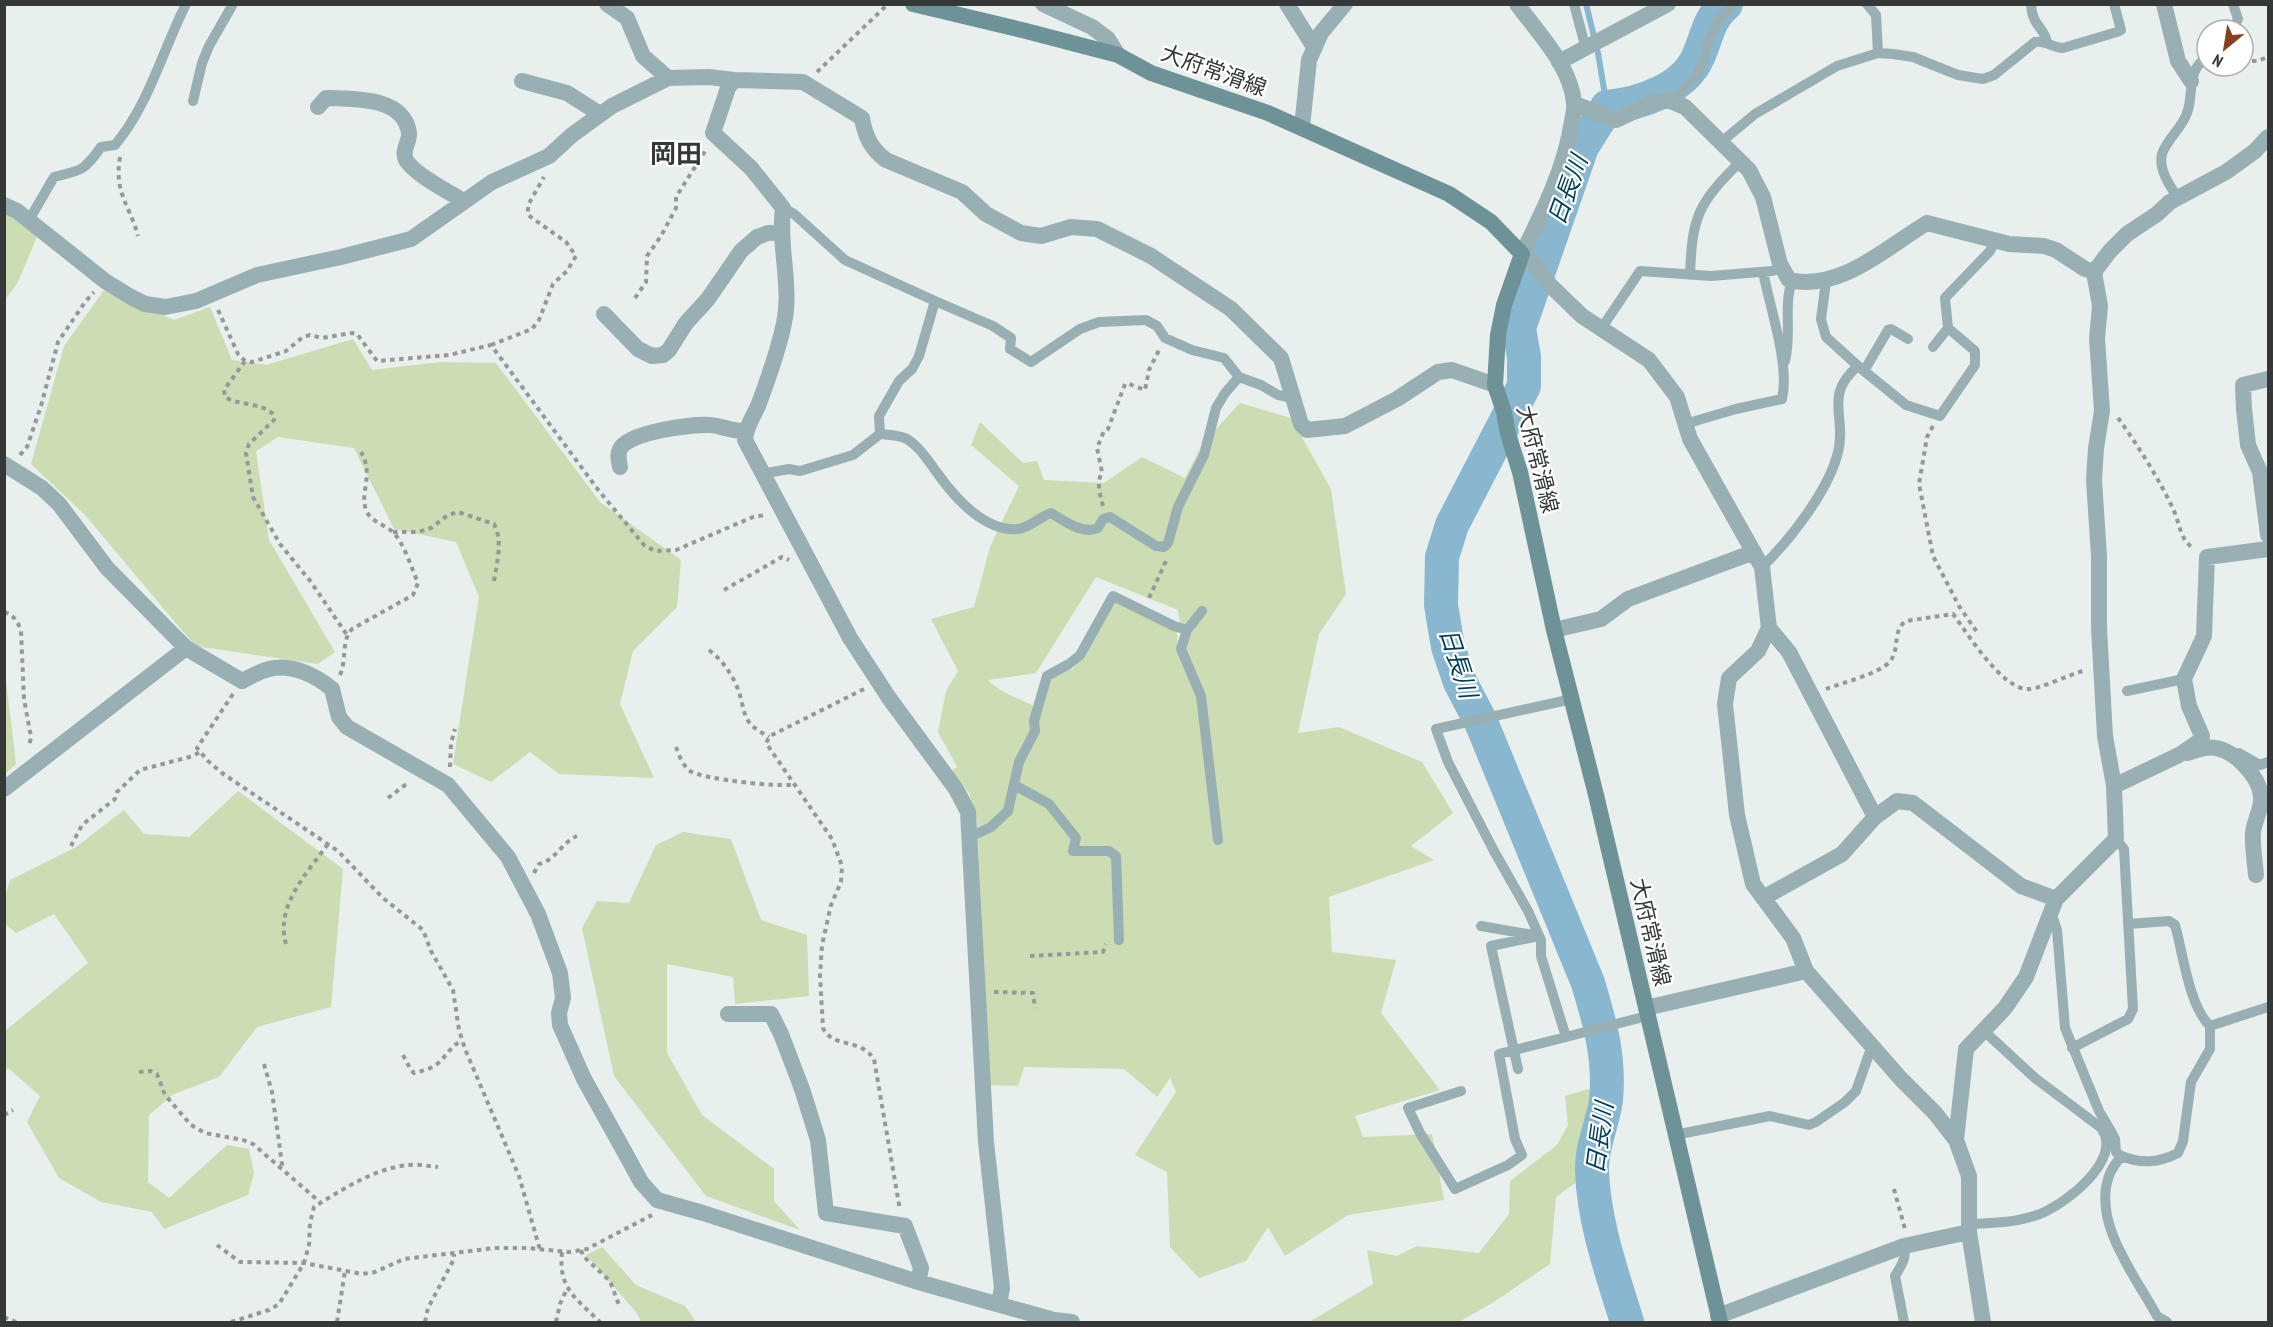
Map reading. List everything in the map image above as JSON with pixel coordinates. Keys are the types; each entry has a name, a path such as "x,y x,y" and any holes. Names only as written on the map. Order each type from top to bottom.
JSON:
{"main road":[{"name":"大府常滑線","path":"913,4 941,8 1118,55 1151,73 1302,127 1449,194 1491,222 1528,258 1504,305 1498,335 1495,385 1520,472 1554,630 1719,1319"}],"street":[{"path":"607,4 627,18 643,56 668,78"},
{"path":"1043,4 1092,27 1108,39 1118,55"},
{"path":"1287,4 1314,46"},
{"path":"1302,127 1309,60 1314,46 1332,18 1345,4"},
{"path":"1516,4 1559,62 1575,104 1563,163 1544,209 1528,258 1582,316 1649,360 1677,397 1690,439 1758,559 1769,628 1789,652 1875,817"},
{"path":"1559,62 1668,4"},
{"path":"2164,4 2178,61 2191,81"},
{"path":"4,205 29,220 105,280 131,297 145,304 165,307 196,301 257,274 411,239 492,182 549,156 600,114 668,78 709,77 803,82 862,118 865,136 877,153 886,160 962,192 986,214 1005,226 1029,236 1041,236 1071,227 1097,229 1151,256 1231,309 1281,358 1301,424 1307,430 1345,426 1397,399 1438,372 1452,370 1495,385"},
{"path":"734,80 728,87 713,133 751,168 783,208 782,232 786,268 785,321 745,440 850,638 878,682 956,789 968,812 986,1142 1002,1288 999,1304"},
{"path":"522,81 567,93 600,114"},
{"path":"318,107 326,98 382,103 392,107 408,127 410,137 405,151 406,160 420,173 463,201"},
{"path":"1575,104 1616,120 1653,103 1668,100 1685,107 1749,170 1763,197 1787,274 1805,284 1826,281 1870,260 1927,223 2009,244 2044,246 2056,250 2085,269 2094,272"},
{"path":"1956,1140 1966,1049 2006,1008 2026,977 2056,899 2116,839 2114,786 2105,736 2094,480 2102,411 2097,338 2100,306 2094,272 2127,234 2178,198 2226,172 2255,151 2268,137"},
{"path":"604,314 638,349 652,356 663,355 669,350 686,323 708,300 741,251 757,237 782,232"},
{"path":"2268,379 2243,385 2248,445 2260,472 2268,535"},
{"path":"620,467 619,449 626,441 651,433 694,425 711,425 737,432 747,431"},
{"path":"7,461 59,504 107,568 186,648 242,681 269,669 290,667 306,673 332,689 339,717 347,727 445,784 508,857 524,886 538,914 560,973 562,998 559,1013 560,1026 584,1079 641,1182 657,1200 918,1282 1054,1321 1072,1323"},
{"path":"2179,755 2201,740 2202,736 2189,706 2184,679 2204,636 2206,557 2268,549"},
{"path":"1554,630 1601,619 1628,599 1758,559"},
{"path":"1769,628 1758,651 1729,678 1725,704 1737,815 1753,884 1793,938 1806,971 1901,1079 1935,1113 1956,1140 1969,1176 1969,1228 1983,1323"},
{"path":"4,789 186,648"},
{"path":"2114,786 2179,755 2200,748 2215,747 2226,752 2239,761 2251,775 2262,797 2253,834 2256,875"},
{"path":"1763,898 1842,854 1875,817 1897,801 1913,802 2021,886 2056,899"},
{"path":"1646,1012 1806,971"},
{"path":"728,1014 771,1014 781,1034 818,1140 826,1213 905,1226 921,1268 918,1282"},
{"path":"1719,1319 1907,1246 1969,1228"}],"lane":[{"path":"29,220 54,177 79,171 87,166 101,147 115,145 122,137 141,107 186,4"},
{"path":"193,102 202,63 233,4"},
{"path":"1574,4 1586,49"},
{"path":"1674,101 1698,73 1717,22 1734,4"},
{"path":"1867,4 1876,15 1878,53"},
{"path":"2031,4 2032,18 2047,38 2047,43"},
{"path":"1720,143 1755,114 1837,66 1878,53 1893,54 1913,57 1958,75 1983,79 1994,75 2035,42 2063,48 2121,30 2114,4"},
{"path":"2178,198 2165,174 2162,153 2187,114 2191,81 2195,74"},
{"path":"1690,275 1691,239 1696,221 1704,203 1714,189 1740,162"},
{"path":"783,208 794,214 845,260 993,326 1011,338 1010,349 1032,362 1080,329 1099,322 1146,320 1157,326 1165,338 1192,350 1224,358 1239,377 1261,385 1278,395 1293,398"},
{"path":"1826,281 1821,320 1826,337 1906,405 1940,416 1975,365 1975,351 1948,328 1945,298 1990,250 1995,241"},
{"path":"1601,329 1640,271 1711,276 1763,272 1787,274 1788,349 1783,362"},
{"path":"1685,424 1782,399 1785,386 1783,362 1763,272"},
{"path":"880,434 879,416 899,381 912,369 919,356 935,301"},
{"path":"1933,346 1948,328"},
{"path":"1758,559 1800,526 1834,464 1839,450 1837,405 1841,385 1849,374 1861,368 1888,330 1891,329 1908,339"},
{"path":"761,474 789,469 800,471 853,455 880,434 899,436 920,450 946,485 971,511 1004,528 1028,527 1051,513 1077,528 1090,532 1098,528 1103,519 1110,517 1156,546 1165,546 1168,543 1178,507 1204,455 1216,408 1239,377"},
{"path":"970,837 991,827 1008,812 1019,762 1035,731 1034,721 1047,676 1070,664 1080,655 1113,596 1187,630"},
{"path":"1202,611 1187,630 1181,649 1197,682 1201,696 1218,840"},
{"path":"2127,691 2184,679"},
{"path":"1566,1037 1541,956 1541,940 1528,911 1448,762 1436,729 1572,699"},
{"path":"2226,752 2231,749 2260,765 2268,762"},
{"path":"1014,786 1049,804 1076,838 1073,851 1109,851 1116,856 1119,940"},
{"path":"2072,1048 2128,1019 2133,1009 2124,849 2116,839"},
{"path":"1969,1228 2037,1216 2055,1206 2092,1175 2104,1157 2108,1144 2109,1134 2065,1028 2057,930 2054,921 2049,917"},
{"path":"1984,1031 2036,1078 2115,1139 2116,1152 2121,1156 2136,1161 2150,1162 2178,1153 2183,1141 2191,1082 2210,1049 2210,1026 2200,1015 2193,999 2175,925 2169,921 2128,924"},
{"path":"1481,926 1539,936"},
{"path":"1518,1069 1491,946 1539,936"},
{"path":"2210,1026 2268,1007"},
{"path":"1461,1090 1408,1108 1425,1141 1455,1189 1508,1165 1522,1155 1515,1139 1499,1054 1566,1037 1646,1012"},
{"path":"1676,1136 1770,1116 1809,1125 1816,1122 1845,1102 1856,1091 1869,1054 1875,1049"},
{"path":"2121,1156 2109,1175 2106,1189 2112,1237 2157,1316 2167,1323"},
{"path":"1904,1323 1895,1276 1903,1263 1907,1246"}],"path":[{"path":"808,85 813,75 888,4"},
{"path":"635,298 646,282 647,256 676,208 676,197 715,135"},
{"path":"122,137 117,175 120,190 138,236"},
{"path":"209,295 220,312 237,354 245,361 252,362 286,351 303,337 310,335 322,338 357,334 377,361 449,355 491,345 532,329 539,320 553,284 567,271 576,256 566,242 528,215 528,205 549,170"},
{"path":"7,461 21,455 27,447 58,342 85,302 105,280"},
{"path":"1106,518 1099,490 1102,472 1097,448 1104,431 1108,429 1125,384 1145,390 1149,370 1165,338"},
{"path":"491,345 599,491 644,545 655,551 676,550 753,517 769,514"},
{"path":"245,361 224,390 225,397 231,401 269,410 274,415 274,420 249,444 246,453 253,497 280,544 311,582 346,635"},
{"path":"2116,411 2174,511 2182,536 2189,545 2206,557"},
{"path":"1940,416 1927,437 1918,484 1934,556 1959,606 1979,635"},
{"path":"332,689 344,666 346,635 352,628 413,594 418,584 393,532 367,513 364,502 367,463 360,453"},
{"path":"393,532 417,532 431,528 448,515 458,512 494,524 499,542 495,581"},
{"path":"1142,610 1161,576 1167,558 1165,546"},
{"path":"724,590 782,557 787,558 803,572 809,574 814,572"},
{"path":"4,612 11,614 18,622 21,632 24,699 31,737 20,772 21,776"},
{"path":"1811,694 1883,668 1891,660 1900,625 1906,621 1953,614 1999,673 2019,688 2039,687 2091,668 2102,668"},
{"path":"709,650 721,659 732,678 747,718 753,727 769,737"},
{"path":"242,681 197,748 222,773 338,851 383,898 423,930 430,951 453,990 462,1041 519,1176 540,1250"},
{"path":"878,682 769,737 766,743 832,839 842,866 841,882 831,905 822,945 820,976 823,1028 826,1035 834,1040 859,1045 868,1050 874,1059 901,1225"},
{"path":"445,784 450,777 451,743 455,729"},
{"path":"676,747 684,765 697,774 752,783 795,784"},
{"path":"71,846 82,825 115,799 117,792 140,770 193,756 200,752"},
{"path":"388,798 417,776 421,770"},
{"path":"524,886 539,864 546,862 568,840 578,836"},
{"path":"286,944 283,932 284,916 291,899 328,844"},
{"path":"1030,956 1103,952 1105,944 1109,941 1119,940"},
{"path":"1014,992 1033,993 1035,1008"},
{"path":"403,1055 414,1073 437,1065 449,1050 462,1041"},
{"path":"264,1064 277,1118 281,1170"},
{"path":"139,1072 151,1071 157,1074 165,1095 191,1125 205,1133 253,1144 321,1203"},
{"path":"4,1115 13,1110"},
{"path":"231,1323 251,1314 270,1310 279,1304 304,1263 314,1207 370,1176 396,1167 411,1165 438,1167"},
{"path":"1894,1189 1907,1246"},
{"path":"217,1245 240,1262 304,1263 362,1274 375,1272 404,1259 495,1248 562,1252 587,1249 653,1215 665,1202"},
{"path":"580,1250 610,1281 619,1305"},
{"path":"562,1252 561,1278 567,1289 600,1323"},
{"path":"425,1323 428,1308 454,1259 454,1254"},
{"path":"337,1323 345,1271"},
{"path":"556,1323 560,1304 567,1289"},
{"path":"4,1317 16,1323"}],"green space":[{"path":"5,212 39,232 18,282 5,300"},
{"path":"104,290 174,320 210,307 232,360 266,365 353,339 372,370 440,362 496,363 600,502 681,560 677,607 633,651 620,704 654,778 559,774 530,752 491,782 453,764 479,597 456,542 394,529 354,448 278,437 256,451 269,540 335,652 318,664 195,646 85,515 31,464 64,346"},
{"path":"1240,403 1291,418 1331,489 1346,594 1319,634 1298,733 1339,727 1422,762 1453,813 1411,846 1434,860 1329,897 1332,952 1396,960 1381,1013 1440,1090 1355,1116 1363,1137 1432,1134 1444,1200 1348,1215 1285,1256 1268,1227 1246,1261 1199,1278 1170,1247 1167,1172 1135,1155 1176,1092 1170,1078 1157,1097 1124,1069 1024,1067 1018,1086 990,1085 977,820 969,793 952,770 957,767 938,732 946,691 958,671 931,619 974,607 990,547 1019,486 971,445 980,422 1023,463 1037,461 1044,480 1104,483 1142,457 1185,478 1203,443","holes":["1096,577 1178,610 1186,667 1178,655 1177,631 1115,600 1074,668 1052,678 1042,710 1006,693 988,680 1036,673"]},
{"path":"5,671 16,764 4,774"},
{"path":"238,791 343,869 331,1007 257,1027 219,1077 174,1094 149,1115 148,1182 169,1198 227,1145 249,1149 254,1173 248,1195 164,1229 152,1212 101,1202 59,1178 27,1122 40,1096 8,1068 5,1070 5,1031 88,963 54,914 16,933 5,924 5,897 10,880 76,847 124,810 144,834 189,837"},
{"path":"683,832 731,839 761,920 807,935 809,996 735,1004 733,977 667,964 667,1053 702,1115 774,1169 774,1201 800,1230 706,1196 614,1076 582,928 597,901 629,903 656,845"},
{"path":"1588,1089 1601,1101 1594,1128 1581,1138 1581,1179 1556,1197 1550,1264 1494,1302 1459,1322 1309,1322 1373,1284 1367,1250 1397,1256 1417,1246 1479,1253 1509,1214 1510,1181 1557,1145 1568,1125 1565,1096"},
{"path":"602,1247 636,1285 685,1306 696,1322 641,1322 637,1313 586,1255"}],"waterway":[{"path":"1586,4 1598,53 1607,107"},
{"name":"日長川","path":"1627,1322 1605,1248 1593,1191 1592,1162 1606,1100 1607,1084 1600,1026 1588,983 1481,722 1460,682 1448,647 1441,605 1442,557 1452,525 1524,386 1524,357 1519,328 1582,147 1607,107 1647,98 1660,93 1683,78 1698,57 1715,16 1726,4"}],"district":[{"name":"岡田","path":"676,154"}]}
